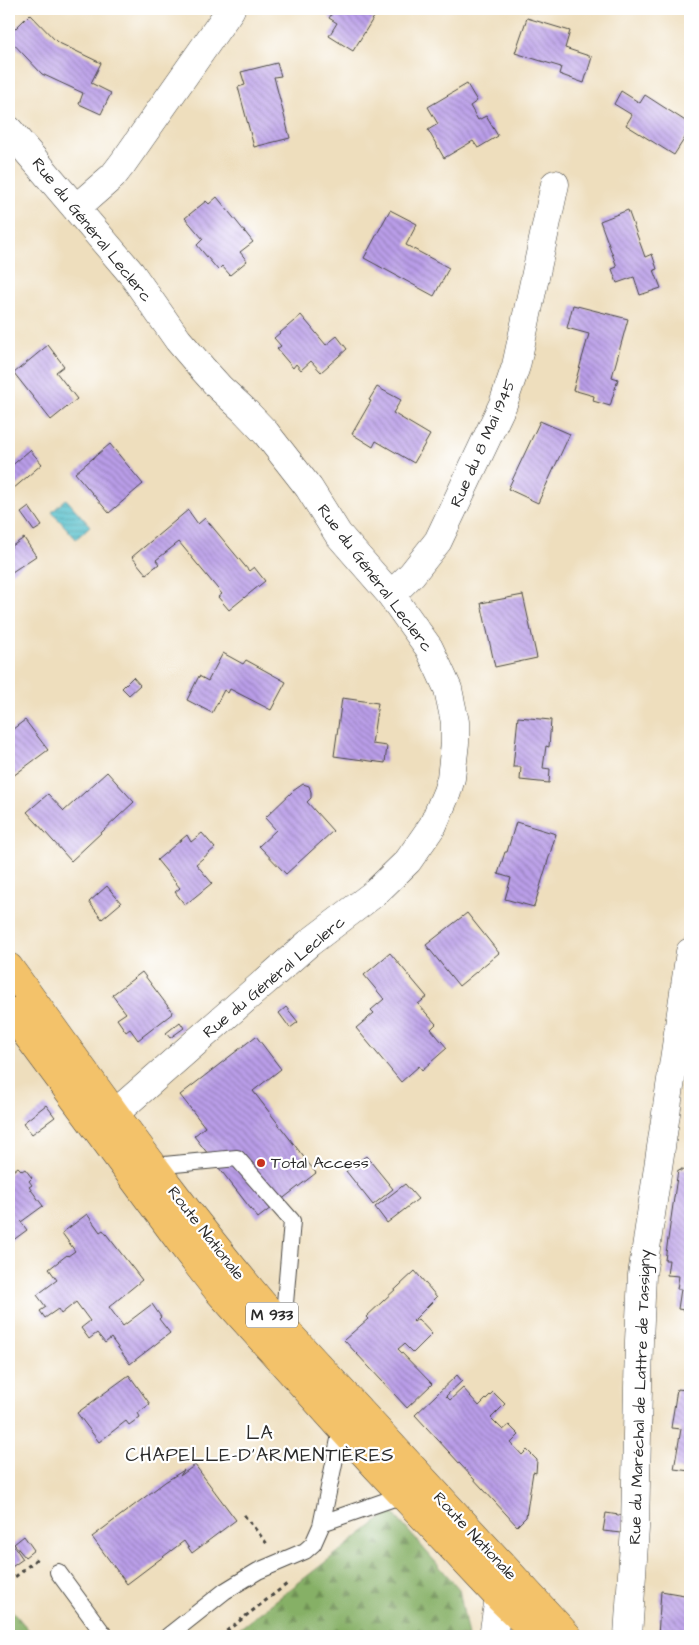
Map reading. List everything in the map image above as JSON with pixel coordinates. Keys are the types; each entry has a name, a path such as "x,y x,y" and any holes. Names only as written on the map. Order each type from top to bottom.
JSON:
{"main road":[{"name":"Route Nationale","path":"9,967 182,1246 217,1290 403,1495 506,1588 568,1636"},
{"name":"Route Nationale","path":"9,1011 106,1122 154,1166 229,1263 283,1327 443,1501 538,1636"}],"street":[{"path":"76,208 113,176 231,9"},
{"name":"Rue du Général Leclerc","path":"9,130 131,273 178,340 220,388 266,433 309,488 338,534 391,595 428,648 448,688 453,712 456,744 451,778 440,810 421,845 393,878 309,943 106,1122"},
{"name":"Rue du 8 Mai 1945","path":"391,595 412,574 438,541 503,404 516,366 555,184"},
{"name":"Rue du Maréchal de Lattre de Tassigny","path":"628,1636 635,1528 642,1275 690,952"},
{"path":"493,1636 506,1588"}],"lane":[{"path":"154,1166 237,1158 292,1221 283,1327"},
{"path":"168,1636 225,1592 258,1571 304,1551 313,1544 322,1523 347,1396"},
{"path":"322,1523 403,1495 443,1501"},
{"path":"58,1572 105,1636"}],"path":[{"path":"244,1514 281,1561"}],"green space":[{"path":"391,1511 459,1589 468,1636 230,1636"},
{"path":"9,1607 34,1636 9,1636"}],"water":[{"path":"66,499 90,526 76,539 52,512"}],"building":[{"path":"335,9 379,9 353,51 329,36 337,23 329,18"},
{"path":"30,14 57,42 101,63 91,83 111,93 101,114 79,104 83,93 42,74 9,39 9,35"},
{"path":"527,18 570,31 565,48 592,57 584,83 559,74 561,67 515,53"},
{"path":"277,63 281,76 274,77 290,138 254,147 238,87 245,85 241,72"},
{"path":"467,84 477,101 470,106 478,120 486,116 498,136 478,148 473,141 444,158 428,130 438,124 428,107"},
{"path":"621,91 640,103 645,95 690,124 690,130 674,155 626,125 632,115 614,104"},
{"path":"217,197 253,242 240,252 247,261 230,275 222,266 218,270 197,245 203,239 185,218 206,201 209,204"},
{"path":"390,210 417,224 406,245 449,268 434,296 364,258"},
{"path":"628,210 645,257 652,254 657,269 654,270 661,288 640,295 634,277 617,283 612,269 617,267 600,221"},
{"path":"573,305 628,319 612,377 618,379 610,406 593,401 594,396 573,390 589,334 567,328"},
{"path":"301,315 326,345 337,336 347,349 321,372 311,361 301,370 296,364 293,368 277,349 281,346 274,338"},
{"path":"48,345 64,366 56,372 77,399 51,420 14,373"},
{"path":"377,387 401,400 393,413 430,435 414,463 376,441 373,447 352,434"},
{"path":"540,421 570,434 538,503 508,489"},
{"path":"110,444 143,484 109,513 75,473"},
{"path":"30,450 42,464 13,489 9,481 9,468"},
{"path":"29,507 42,526 34,531 21,513"},
{"path":"188,510 198,524 205,518 249,571 254,567 265,581 229,610 218,597 222,594 179,542 156,560 159,564 146,574 132,557"},
{"path":"24,538 36,556 9,574 9,548"},
{"path":"523,595 537,658 495,667 481,603"},
{"path":"223,653 243,664 246,660 286,682 271,710 230,689 228,693 224,690 212,713 187,700 199,676 208,681"},
{"path":"133,677 140,685 129,695 122,688"},
{"path":"342,698 378,703 372,744 387,746 385,763 334,756"},
{"path":"518,717 551,720 549,747 546,746 543,768 550,769 549,783 520,780 521,767 513,767"},
{"path":"25,720 48,750 9,779 9,732"},
{"path":"107,772 134,802 71,861 27,812 48,794 64,811"},
{"path":"303,784 309,786 311,792 311,798 307,802 333,831 286,874 259,846 276,830 265,818"},
{"path":"516,822 556,834 534,907 505,899 511,878 498,874"},
{"path":"202,833 215,848 196,864 212,883 185,905 175,892 180,888 157,860 187,835 191,842"},
{"path":"107,886 121,903 102,919 89,902"},
{"path":"467,913 499,953 459,986 426,945"},
{"path":"390,953 427,997 418,1004 436,1024 431,1029 447,1048 422,1070 419,1066 401,1082 356,1028 374,1013 371,1010 384,999 364,975"},
{"path":"142,972 173,1013 138,1040 130,1029 126,1032 117,1019 126,1013 112,995"},
{"path":"286,1007 298,1022 290,1028 279,1013"},
{"path":"180,1022 184,1028 170,1038 166,1033"},
{"path":"256,1036 281,1069 253,1091 316,1173 258,1218 194,1136 205,1127 180,1095"},
{"path":"46,1105 55,1117 32,1134 23,1123"},
{"path":"366,1156 393,1189 373,1205 346,1171"},
{"path":"18,1167 22,1171 25,1169 32,1178 29,1181 32,1185 29,1187 43,1206 21,1222 27,1230 12,1241 9,1238 9,1174"},
{"path":"681,1169 690,1170 690,1311 678,1309 681,1289 677,1289 679,1276 667,1275 669,1260 665,1260 678,1170 681,1171"},
{"path":"405,1184 418,1199 387,1223 375,1207"},
{"path":"87,1214 100,1232 103,1230 142,1280 109,1307 123,1326 152,1304 161,1317 159,1319 170,1333 130,1364 111,1338 105,1343 97,1333 89,1339 81,1328 90,1321 76,1302 61,1314 58,1309 45,1318 40,1311 46,1307 37,1295 57,1280 49,1269 75,1251 62,1233"},
{"path":"415,1271 437,1297 413,1321 418,1319 432,1334 413,1353 404,1344 398,1349 432,1384 407,1408 344,1340 368,1319 366,1317"},
{"path":"129,1375 150,1404 138,1413 140,1417 129,1425 126,1421 99,1442 77,1413"},
{"path":"457,1375 462,1381 446,1396 450,1400 463,1388 479,1406 493,1392 505,1404 491,1418 503,1430 509,1425 519,1435 511,1443 522,1455 527,1450 537,1460 536,1473 533,1472 526,1517 517,1526 415,1415"},
{"path":"689,1377 690,1471 674,1469 681,1429 671,1428 677,1389 687,1390"},
{"path":"195,1465 236,1520 192,1553 184,1541 127,1584 92,1537 165,1482 184,1470 180,1476"},
{"path":"606,1513 625,1516 622,1533 603,1531"},
{"path":"24,1536 34,1550 25,1557 14,1544"},
{"path":"9,1539 23,1559 9,1569"},
{"path":"661,1591 690,1596 690,1636 658,1636"}],"place":[{"name":"Total Access","path":"261,1163"}],"district":[{"name":"LA CHAPELLE-D'ARMENTIÈRES","path":"260,1444"}]}
